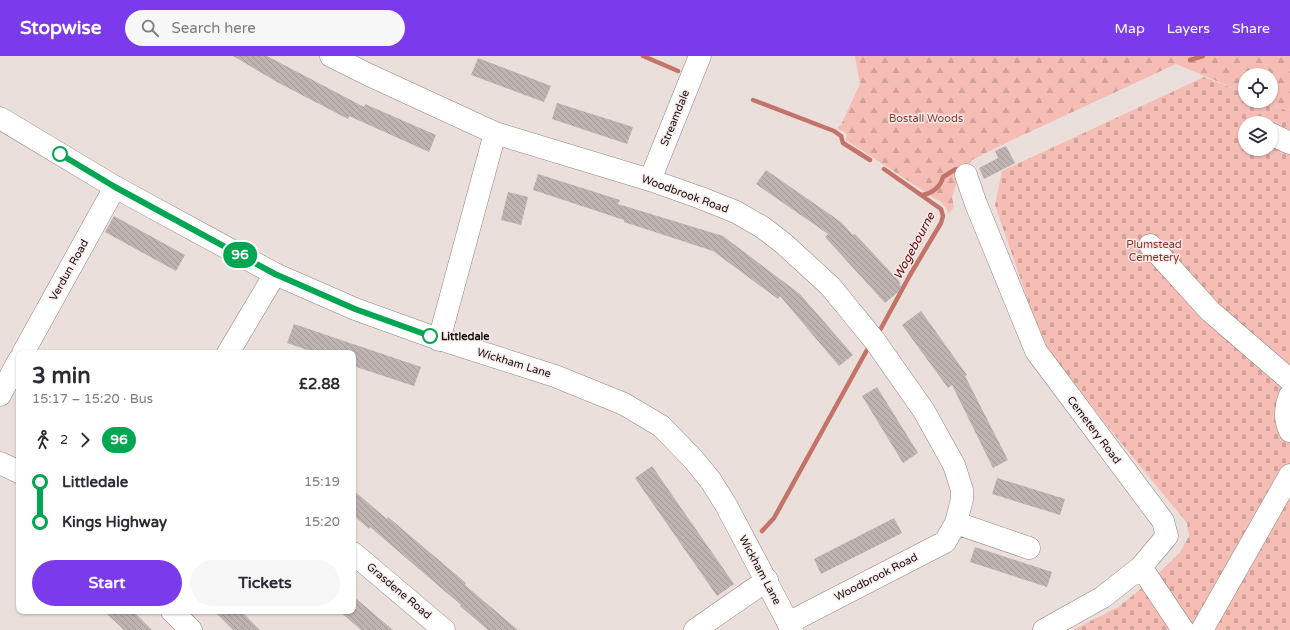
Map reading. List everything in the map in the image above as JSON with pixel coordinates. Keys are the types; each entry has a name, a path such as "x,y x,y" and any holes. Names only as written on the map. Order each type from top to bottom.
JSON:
{"street":[{"name":"Woodbrook Road","path":"331,56 494,133 650,180 736,212 762,227 783,243 830,286 875,341 924,411 954,465 962,490 962,499 956,523 945,542 790,626"},
{"name":"Streamdale","path":"650,180 700,56"},
{"name":"Wickham Lane","path":"1,122 115,187 275,274 355,309 439,340 555,376 624,404 661,426 694,460 711,481 726,505 790,626"},
{"path":"439,340 494,133"},
{"path":"1278,137 1290,143"},
{"name":"Cemetery Road","path":"966,175 976,204 1036,351 1163,521 1167,536 1141,567 1103,597 1044,630"},
{"name":"Verdun Road","path":"25,350 115,187"},
{"path":"1150,245 1210,311 1290,380"},
{"path":"230,350 275,274"},
{"path":"0,395 16,366"},
{"path":"1290,395 1286,407 1286,419 1290,431"},
{"path":"0,463 16,471"},
{"path":"1202,630 1290,475"},
{"path":"956,523 1029,548"},
{"name":"Grasdene Road","path":"356,556 444,630"},
{"path":"1141,567 1183,630"},
{"path":"696,630 766,580"},
{"path":"175,614 191,630"}],"green space":[{"name":"Bostall Woods","path":"855,56 1290,56 1290,112 1278,107 1278,68 1238,68 1238,90 1176,64 972,160 958,180 952,197 954,207 948,214 947,209 942,203 846,140 847,134 837,128 841,125 860,84"},
{"name":"Plumstead Cemetery","path":"1204,77 1238,90 1238,108 1278,107 1290,112 1290,630 1073,630 1118,607 1151,581 1181,551 1189,536 1187,523 1105,423 1042,341 995,205 1002,171"}],"building":[{"path":"233,56 267,56 364,107 365,104 436,135 429,152 349,116 348,119 277,82"},
{"path":"478,58 551,86 544,102 471,75"},
{"path":"557,103 633,127 627,144 552,119"},
{"path":"1006,146 1015,163 984,179 979,168 998,158 995,151"},
{"path":"766,170 841,222 853,235 855,234 899,281 901,287 898,292 885,303 825,237 828,234 756,184"},
{"path":"538,174 620,200 618,204 723,236 800,294 853,355 839,366 780,296 778,299 713,251 533,190"},
{"path":"508,192 528,197 521,225 501,220"},
{"path":"114,216 185,255 176,271 105,232"},
{"path":"921,311 967,375 965,376 1008,460 993,468 952,385 948,388 902,325"},
{"path":"294,324 421,367 414,386 356,367 356,350 307,350 287,343"},
{"path":"877,387 918,453 903,463 862,396"},
{"path":"652,466 734,584 717,596 635,478"},
{"path":"997,478 1065,499 1060,515 992,494"},
{"path":"356,493 387,519 388,517 466,583 465,585 518,630 488,630 370,527 369,529 356,518"},
{"path":"894,518 902,533 821,574 814,559"},
{"path":"975,547 1052,572 1047,587 970,562"},
{"path":"356,599 393,630 361,630 342,614 356,614"},
{"path":"107,614 136,614 152,630 124,630"},
{"path":"217,614 244,614 260,630 233,630"}],"waterway":[{"name":"Wogebourne","path":"643,56 678,71"},
{"path":"1190,60 1203,56"},
{"name":"Wogebourne","path":"753,100 834,131 841,136 843,143 870,160"},
{"name":"Wogebourne","path":"879,332 910,275 941,223 943,216 941,209 884,169"},
{"path":"922,195 936,189 943,177 956,169"},
{"name":"Wogebourne","path":"762,531 774,518 867,350"}],"bus line":[{"name":"96","path":"60,154 115,187 275,274 355,309 430,336"}],"place":[{"name":"Littledale","path":"430,336"}]}
